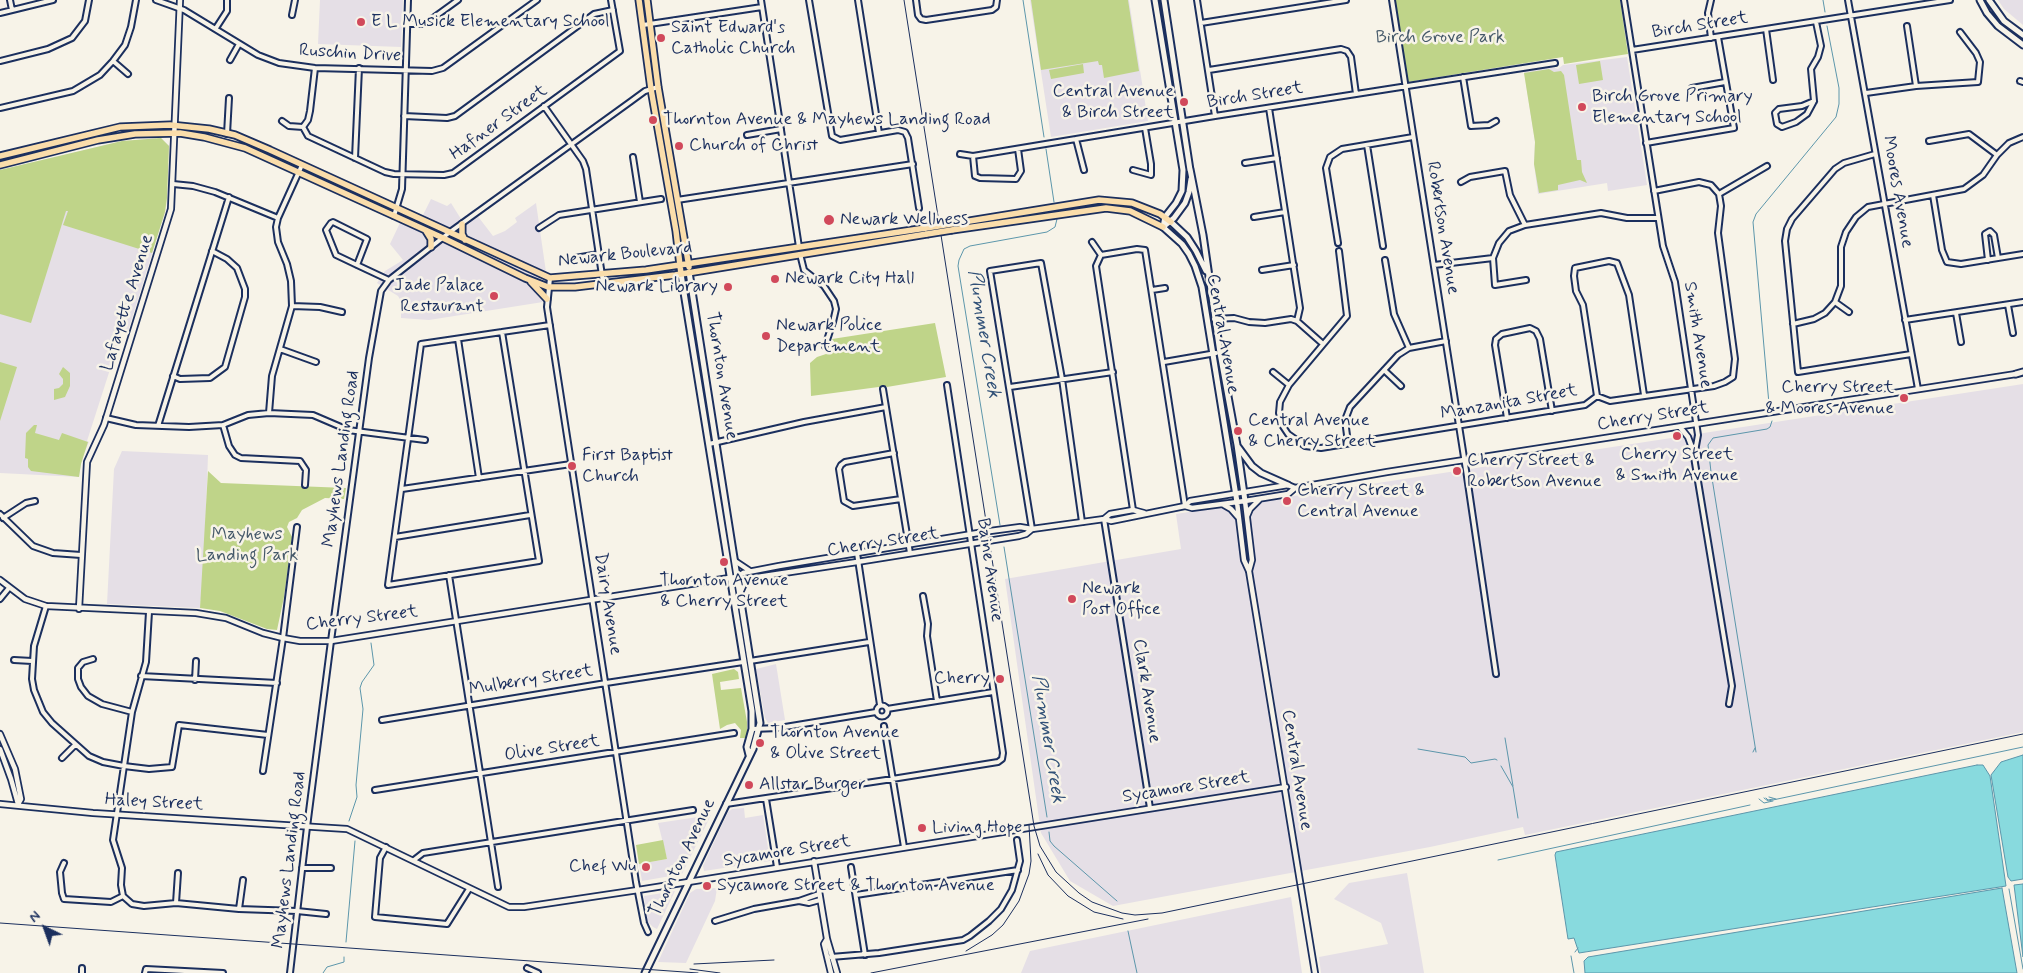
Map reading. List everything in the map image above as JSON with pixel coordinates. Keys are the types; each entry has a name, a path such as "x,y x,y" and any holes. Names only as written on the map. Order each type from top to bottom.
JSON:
{"main road":[{"name":"Thornton Avenue","path":"639,0 651,89 671,196 681,274 752,711 752,729 747,747 749,755"},
{"name":"Thornton Avenue","path":"645,973 753,749 759,730 717,442 689,264 658,87 647,0"},
{"path":"1155,0 1183,170 1182,191 1176,203 1165,217 1163,227"},
{"path":"1163,227 1171,222 1185,202 1191,181 1164,0"},
{"path":"1980,0 1987,13 1998,26 2023,44"},
{"path":"1989,0 2004,20 2023,35"},
{"name":"Newark Boulevard","path":"0,156 120,127 149,124 198,127 227,134 261,146 550,278 646,270 799,247 926,231"},
{"name":"Newark Boulevard","path":"0,165 116,136 145,133 175,133 204,137 245,148 548,287 575,287 603,282 681,274 800,255 1098,200 1132,203 1165,217 1186,237 1205,267 1210,288"},
{"path":"1190,169 1196,194 1210,288"},
{"name":"Newark Boulevard","path":"951,227 1106,208 1130,211 1163,227"},
{"path":"462,224 462,234 465,240"},
{"name":"Central Avenue","path":"1163,227 1182,244 1195,266 1202,287 1237,502"},
{"path":"425,230 430,236 431,247"},
{"path":"530,280 547,298"},
{"name":"Central Avenue","path":"1210,288 1245,501"},
{"path":"1207,320 1214,319"},
{"name":"Cherry Street","path":"2016,374 2023,373"},
{"path":"1237,445 1256,470 1288,485"}],"street":[{"path":"10,0 12,10"},
{"path":"0,13 53,0"},
{"path":"0,61 48,49 72,38 85,21 89,0"},
{"path":"0,108 73,91 92,80 113,61 125,45 133,19 136,0"},
{"name":"Ruschin Drive","path":"156,0 180,8 258,55 279,63 315,68 432,71 444,68 537,0"},
{"name":"Lafayette Avenue","path":"79,609 87,462 106,418 169,218 173,184 180,0"},
{"path":"216,28 227,11 227,0"},
{"path":"292,15 294,0"},
{"path":"394,216 402,190 408,0"},
{"path":"407,24 422,24 429,21 458,0"},
{"path":"404,116 446,118 455,116 594,14 613,10 611,0"},
{"path":"761,0 800,255 804,270 824,286 836,309 834,322 825,346"},
{"path":"809,0 832,136 840,140 898,130 905,132 908,138 920,208"},
{"path":"858,0 878,134"},
{"path":"916,0 918,16 920,19 926,20 992,10 996,7 997,0"},
{"path":"1197,0 1215,116"},
{"path":"1201,24 1346,0"},
{"name":"Robertson Avenue","path":"1392,0 1465,460 1497,669 1496,674"},
{"name":"Smith Avenue","path":"1624,0 1658,218 1663,246 1675,282 1692,389 1698,435 1694,453 1732,686 1728,704"},
{"path":"1710,0 1708,14 1711,38"},
{"name":"Moores Avenue","path":"1848,0 1918,389"},
{"path":"1908,0 1909,7"},
{"name":"Birch Street","path":"1632,50 1950,0"},
{"path":"643,25 762,6"},
{"name":"Hafner Street","path":"303,127 308,136 385,172 444,175 453,173 620,51 613,10"},
{"path":"1814,100 1802,106 1779,109 1775,113 1777,124 1782,126 1796,122 1807,114 1814,100 1811,69 1818,57 1820,46 1816,22"},
{"path":"1907,26 1916,86"},
{"path":"1766,30 1773,80"},
{"path":"1866,93 1916,86 1978,82 1980,62 1976,53 1960,32"},
{"path":"1646,143 1734,128 1718,37"},
{"path":"230,60 239,44"},
{"path":"1209,70 1341,49 1347,51 1351,57 1356,94"},
{"path":"113,61 128,74"},
{"name":"Birch Street","path":"960,154 973,156 1555,63"},
{"path":"282,121 289,126 303,127 308,120 315,68"},
{"path":"355,158 359,68"},
{"path":"1463,77 1471,126 1489,125 1496,121"},
{"path":"1692,88 1725,82"},
{"name":"Mayhews Landing Road","path":"290,973 331,640 359,432 381,291 389,280 450,232 630,102 651,89 658,87"},
{"path":"227,134 229,98"},
{"path":"544,106 583,161 603,282"},
{"path":"1269,108 1300,308 1297,321"},
{"path":"1133,170 1151,175 1145,128"},
{"path":"747,135 781,129"},
{"path":"1929,141 1969,134 1997,155"},
{"path":"1338,243 1326,168 1328,162 1338,150 1414,137"},
{"path":"1793,324 1814,319 1825,313 1835,302 1841,286 1841,247 1846,232 1856,217 1868,207 1964,189 1983,176 1997,155 2009,143 2023,137"},
{"path":"1076,139 1084,170"},
{"path":"1367,145 1383,246"},
{"path":"973,156 975,176 980,178 1016,179 1021,171 1018,149"},
{"path":"1875,154 1844,163 1834,169 1792,219 1787,230 1785,241 1798,372 1911,354"},
{"path":"633,157 640,202"},
{"path":"1245,163 1277,158"},
{"path":"671,196 678,201 913,164"},
{"path":"269,412 272,376 292,306 289,272 276,235 278,218 302,165"},
{"path":"1654,191 1699,182 1711,186 1719,194 1767,166"},
{"path":"1461,182 1470,177 1504,171 1510,194 1525,225"},
{"path":"173,184 193,186 229,197 278,218"},
{"name":"Manzanita Street","path":"1288,385 1280,402 1279,413 1282,425 1288,434 1305,446 1322,448 1584,406 1596,396 1610,401 1714,386 1734,377 1735,359 1718,232 1722,206 1719,194"},
{"path":"1933,195 1942,250 1947,262 1961,264 2023,254"},
{"path":"158,426 229,197"},
{"path":"539,228 559,215 661,199"},
{"path":"1254,216 1285,212"},
{"path":"1526,280 1495,285 1493,258 1499,243 1509,231 1525,225 1601,213 1627,218 1658,218"},
{"path":"357,264 367,239 330,222 326,230 336,254 389,280"},
{"path":"1988,260 1985,234 1990,231 1994,235 1998,258"},
{"path":"1092,242 1101,254"},
{"path":"1101,254 1137,249 1145,250 1185,506"},
{"path":"173,376 180,379 210,378 226,367 245,297 245,289 236,268 227,259 212,251"},
{"path":"1273,372 1288,385 1345,320 1348,312 1339,251"},
{"path":"571,261 575,258 599,254"},
{"path":"1101,254 1096,266 1133,510"},
{"path":"1434,265 1493,258"},
{"path":"1385,260 1394,314 1410,348"},
{"path":"1596,396 1583,305 1576,291 1575,268 1609,261 1616,263 1629,295 1644,395"},
{"path":"1032,529 990,271 1041,263 1062,379 1082,522"},
{"path":"1262,270 1294,265"},
{"name":"Dairy Avenue","path":"550,278 547,298 550,325 591,600 606,683 638,890 644,923 648,932"},
{"path":"1152,290 1165,288"},
{"path":"1835,302 1849,312"},
{"path":"1906,320 2023,302"},
{"path":"2008,305 2013,334"},
{"path":"292,306 320,307 342,312"},
{"path":"1956,313 1961,342"},
{"path":"1214,319 1234,318 1265,323 1284,319 1297,321 1323,344"},
{"path":"502,332 525,471 530,515 539,561 388,585 421,344 458,339 502,332 550,325"},
{"path":"1507,418 1495,345 1496,339 1502,334 1530,328 1536,332 1540,339 1552,411"},
{"path":"458,339 479,478"},
{"path":"1348,443 1345,420 1350,408 1398,355 1410,348 1446,342"},
{"path":"280,349 316,362"},
{"path":"1164,362 1220,352"},
{"path":"1384,370 1401,386"},
{"path":"1010,387 1113,372"},
{"name":"Cherry Street","path":"737,577 750,571 909,544 1020,527 1032,529 1104,519 1111,520 1185,506 1192,508 1245,501 1288,494 1295,488 2016,374"},
{"name":"Baine Avenue","path":"893,779 998,762 1002,759 1003,753 947,385"},
{"path":"883,389 910,553"},
{"path":"709,444 804,422 886,407"},
{"path":"106,418 136,425 158,426 223,425 248,415 269,412 313,415 336,427 359,432 425,440"},
{"path":"223,425 229,446 235,455 241,458 300,461 306,470 304,485"},
{"path":"1680,427 1688,437 1694,453"},
{"path":"894,453 845,462 839,469 844,501 854,506 901,499"},
{"path":"402,489 571,464"},
{"path":"1288,485 1295,488"},
{"name":"Cherry Street","path":"1185,506 1190,501 1288,485"},
{"path":"1246,518 1250,509 1262,498"},
{"path":"3,518 26,503 35,501"},
{"name":"Central Avenue","path":"1245,501 1252,560 1249,571"},
{"name":"Central Avenue","path":"1237,502 1244,560 1249,571 1316,973"},
{"path":"1222,504 1231,509 1238,517"},
{"name":"Cherry Street","path":"1104,519 1110,514 1133,510 1144,513"},
{"path":"0,514 33,546 53,553 81,555"},
{"path":"395,537 530,515"},
{"name":"Clark Avenue","path":"1104,519 1150,808"},
{"path":"263,771 277,683 296,527"},
{"name":"Cherry Street","path":"0,580 25,599 46,606 194,613 226,618 263,633 283,638 300,641 331,640 730,578 752,578 857,562 1026,534 1032,529"},
{"path":"857,553 880,705 876,712"},
{"path":"735,561 750,571"},
{"path":"794,563 796,570"},
{"path":"449,575 498,887"},
{"path":"739,594 744,585 752,578"},
{"path":"0,599 9,588"},
{"path":"923,596 937,701"},
{"path":"46,606 37,632 32,661 34,690 43,712 52,723 89,756 103,762 124,766 149,769 172,767 179,725 268,735"},
{"path":"149,612 146,662 132,712 113,840 122,868 121,885 123,896 132,904 144,906 176,903 326,914"},
{"path":"750,662 869,642"},
{"path":"93,659 83,662 78,668 78,679 81,687 88,696 102,704 132,712"},
{"path":"14,660 32,661"},
{"path":"195,680 196,661"},
{"name":"Mulberry Street","path":"382,720 744,662"},
{"path":"141,676 277,683"},
{"path":"880,705 885,706 887,709 993,692"},
{"path":"752,729 759,730 876,712 883,716 887,709"},
{"path":"884,726 904,847"},
{"name":"Olive Street","path":"375,790 734,733"},
{"path":"0,734 15,769 21,800 18,804"},
{"path":"62,758 75,744"},
{"path":"0,748 9,770 18,804"},
{"path":"726,804 893,779"},
{"name":"Sycamore Street","path":"307,827 347,829 414,860 468,889 509,907 524,907 1286,787"},
{"path":"766,799 778,867"},
{"name":"Haley Street","path":"0,804 307,827"},
{"path":"414,860 423,853 693,810"},
{"path":"831,957 865,955 967,938 990,921 1012,890 1020,861 1017,840"},
{"path":"386,847 380,858 375,918 447,924 468,889"},
{"path":"814,862 827,939 836,973"},
{"path":"64,863 60,872 64,900 111,902 123,896"},
{"path":"851,867 865,955"},
{"path":"302,868 331,868"},
{"path":"856,895 1018,870"},
{"path":"176,903 178,873"},
{"path":"239,909 243,880"},
{"path":"715,921 754,909 799,901 819,894"},
{"path":"799,901 809,903 820,900"},
{"path":"827,939 824,944 831,973"},
{"path":"82,968 82,973"},
{"path":"527,968 538,973"},
{"path":"145,971 223,973"}],"shaded area":[{"name":"E L Musick Elementary School","path":"320,0 403,0 401,47 318,44"},
{"path":"1030,0 1129,0 1148,121 1051,137"},
{"path":"1998,0 2023,0 2023,25 2004,9"},
{"name":"Birch Grove Primary Elementary School","path":"1627,57 1647,185 1608,191 1607,183 1538,194 1534,164 1535,142 1524,71 1551,67 1558,69 1563,65"},
{"path":"161,138 169,146 165,212 128,331 123,329 87,441 89,442 82,458 79,477 0,473 0,170 122,141"},
{"path":"431,199 447,206 451,203 461,219 473,210 493,236 505,231 517,222 515,218 536,203 546,272 534,286 543,302 429,320 401,318 401,301 398,296 377,283 385,271 403,260 390,244 407,208 423,215"},
{"path":"2023,384 2023,732 1525,835 1523,827 1430,847 1113,906 1070,881 1041,833 1005,579 1181,549 1176,514"},
{"path":"122,451 208,455 204,569 200,608 107,604 114,469"},
{"path":"776,664 785,720 768,723 765,718 756,669"},
{"path":"744,808 745,818 763,815 770,861 704,871 703,866 728,812 732,809"},
{"path":"711,815 682,874 642,881 639,864 667,859 658,823"},
{"path":"1407,873 1424,973 1321,973 1319,957 1388,944 1381,923 1334,899 1349,883"},
{"path":"717,888 715,901 686,963 658,962 690,893 696,889"},
{"path":"675,891 657,929 653,927 647,921 644,896"},
{"path":"1291,897 1302,973 1021,973 1030,951"}],"green space":[{"path":"1031,0 1128,0 1139,71 1104,78 1102,65 1099,65 1098,61 1041,70"},
{"name":"Birch Grove Park","path":"1395,0 1620,0 1628,54 1564,64 1563,57 1408,82"},
{"path":"1600,61 1603,80 1579,84 1576,65"},
{"path":"1083,64 1084,73 1051,79 1049,70"},
{"path":"1549,69 1554,72 1561,71 1564,75 1577,160 1581,160 1582,172 1587,183 1580,180 1558,185 1558,190 1539,193 1534,164 1535,142 1524,73"},
{"path":"161,138 169,146 167,198 165,212 152,253 63,225 68,211 66,211 31,323 0,314 0,170 122,141"},
{"path":"935,323 946,377 887,387 811,396 810,363 817,357 832,352 836,344 832,339"},
{"path":"0,362 17,367 0,421"},
{"path":"63,367 70,373 70,386 65,397 54,400 54,389 59,388 63,384 63,379 59,374"},
{"path":"34,425 37,425 35,433 59,440 62,433 88,442 79,477 31,471 28,467 28,459 25,458 26,433"},
{"name":"Mayhews Landing Park","path":"208,471 221,483 346,488 344,499 325,498 302,510 297,518 289,522 287,527 292,537 284,597 277,630 267,629 220,611 200,608"},
{"path":"734,669 738,672 739,679 720,682 721,690 741,688 747,722 747,738 740,738 741,730 735,723 720,729 712,674"},
{"path":"663,840 667,859 639,864 636,845"}],"water":[{"path":"2023,755 2023,879 2011,881 2008,877 1991,775 2001,762"},
{"path":"1983,765 1990,776 2006,886 1579,953 1574,938 1568,939 1556,852"},
{"path":"2023,884 2023,957 2014,885"},
{"path":"2002,888 2017,973 1585,973 1584,961 1588,957"}],"waterway":[{"name":"Plummer Creek","path":"1023,0 1044,137"},
{"path":"1823,0 1825,12"},
{"path":"1769,404 1753,222 1756,214 1836,117 1839,104 1839,88 1827,26"},
{"name":"Plummer Creek","path":"1046,149 1054,202"},
{"name":"Plummer Creek","path":"1000,525 958,266 959,260 964,249 970,246 1047,232 1055,227 1057,219"},
{"path":"1756,752 1708,445 1713,438 1767,429 1772,421"},
{"name":"Plummer Creek","path":"1004,547 1047,817"},
{"path":"349,821 357,797 356,785 363,709 360,688 374,665 371,643"},
{"path":"1505,738 1513,786"},
{"path":"1764,798 1768,801 2023,747"},
{"path":"1753,752 1755,748"},
{"path":"1418,749 1465,757 1471,763 1497,760"},
{"path":"1501,766 1513,787 1518,818"},
{"path":"1769,797 1776,799"},
{"path":"1766,798 1768,800 1773,799"},
{"path":"1759,799 1764,803 1773,801"},
{"path":"1498,860 1750,805"},
{"name":"Plummer Creek","path":"1049,832 1050,841 1054,846 1117,901"},
{"path":"346,942 355,841"},
{"path":"2009,889 2023,969"},
{"name":"Plummer Creek","path":"1128,931 1137,973"},
{"path":"1575,952 1578,948"},
{"path":"1571,956 1574,973"},
{"path":"323,973 327,967 344,962 344,957"}],"railway":[{"path":"904,0 1034,826 1040,846 1056,872 1092,902 1122,913 1135,915 1162,913 2023,734"},
{"path":"966,951 992,935 1003,925 1019,901 1029,874 1031,861 1029,825"},
{"path":"1038,854 1048,875 1068,896 1094,912 1123,919"},
{"path":"871,973 1148,919"},
{"path":"0,923 698,973"},
{"path":"694,964 774,960"},
{"path":"690,969 720,973"}],"place":[{"name":"E L Musick Elementary School","path":"361,22"},
{"name":"Saint Edward's Catholic Church","path":"661,38"},
{"name":"Central Avenue & Birch Street","path":"1184,102"},
{"name":"Birch Grove Primary Elementary School","path":"1582,107"},
{"name":"Thornton Avenue & Mayhews Landing Road","path":"653,120"},
{"name":"Church of Christ","path":"679,146"},
{"name":"Newark Wellness","path":"829,220"},
{"name":"Newark City Hall","path":"775,279"},
{"name":"Newark Library","path":"728,287"},
{"name":"Jade Palace Restaurant","path":"494,296"},
{"name":"Newark Police Department","path":"766,336"},
{"name":"Cherry Street & Moores Avenue","path":"1904,398"},
{"name":"Central Avenue & Cherry Street","path":"1238,431"},
{"name":"Cherry Street & Smith Avenue","path":"1677,436"},
{"name":"First Baptist Church","path":"572,466"},
{"name":"Cherry Street & Robertson Avenue","path":"1457,471"},
{"name":"Cherry Street & Central Avenue","path":"1287,501"},
{"name":"Thornton Avenue & Cherry Street","path":"724,562"},
{"name":"Newark Post Office","path":"1072,599"},
{"name":"Cherry","path":"1000,679"},
{"name":"Thornton Avenue & Olive Street","path":"760,743"},
{"name":"Allstar Burger","path":"749,785"},
{"name":"Living Hope","path":"922,828"},
{"name":"Chef Wu","path":"646,867"},
{"name":"Sycamore Street & Thornton Avenue","path":"707,886"}]}
